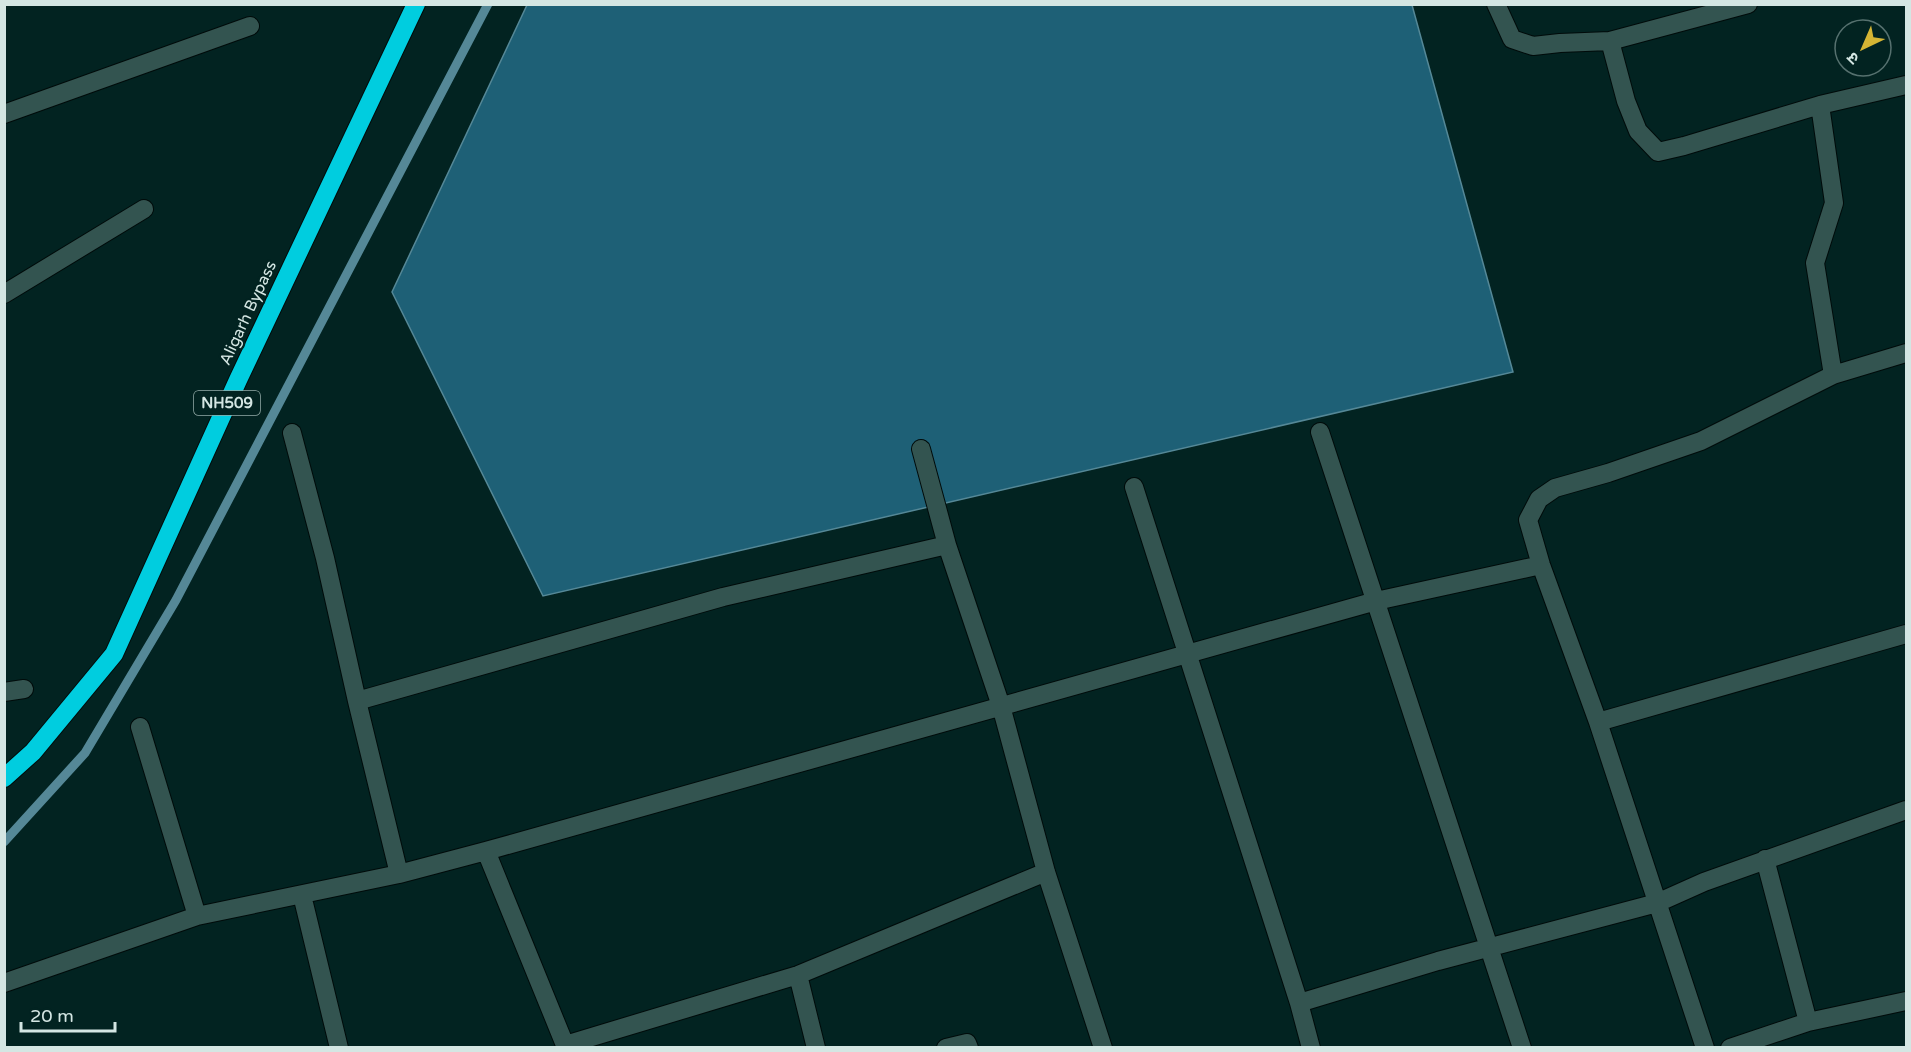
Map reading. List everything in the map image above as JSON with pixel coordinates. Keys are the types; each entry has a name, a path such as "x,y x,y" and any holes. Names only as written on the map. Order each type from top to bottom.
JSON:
{"highway":[{"name":"Aligarh Bypass","path":"4,778 33,752 114,654 237,380 416,4"}],"street":[{"path":"1496,4 1512,39 1533,46 1610,41 1748,4"},
{"path":"4,114 250,26"},
{"path":"1610,41 1626,101 1638,131 1658,152 1820,105 1906,85"},
{"path":"1820,105 1833,203 1815,263 1833,375"},
{"path":"4,294 144,209"},
{"path":"1705,1047 1598,722 1541,565 1528,520 1539,499 1555,488 1608,473 1701,441 1833,375 1906,353"},
{"path":"1320,432 1522,1047"},
{"path":"292,433 325,558 399,874"},
{"path":"921,449 947,545 1001,706 1046,872 1103,1047"},
{"path":"1134,487 1299,1003 1311,1047"},
{"path":"357,701 723,597 947,545"},
{"path":"4,983 197,916 399,874 1376,601 1541,565"},
{"path":"1598,722 1906,634"},
{"path":"4,692 24,689"},
{"path":"140,727 197,916"},
{"path":"1299,1003 1438,961 1657,903 1765,859 1906,810"},
{"path":"486,851 565,1046 798,975 1046,872"},
{"path":"1765,859 1808,1022"},
{"path":"302,895 336,1047"},
{"path":"798,975 816,1047"},
{"path":"1730,1047 1808,1022 1906,1001"},
{"path":"946,1047 968,1043 969,1047"}],"water":[{"path":"527,5 1412,5 1513,372 543,596 392,292"}],"waterway":[{"path":"4,842 85,753 176,600 488,4"}]}
